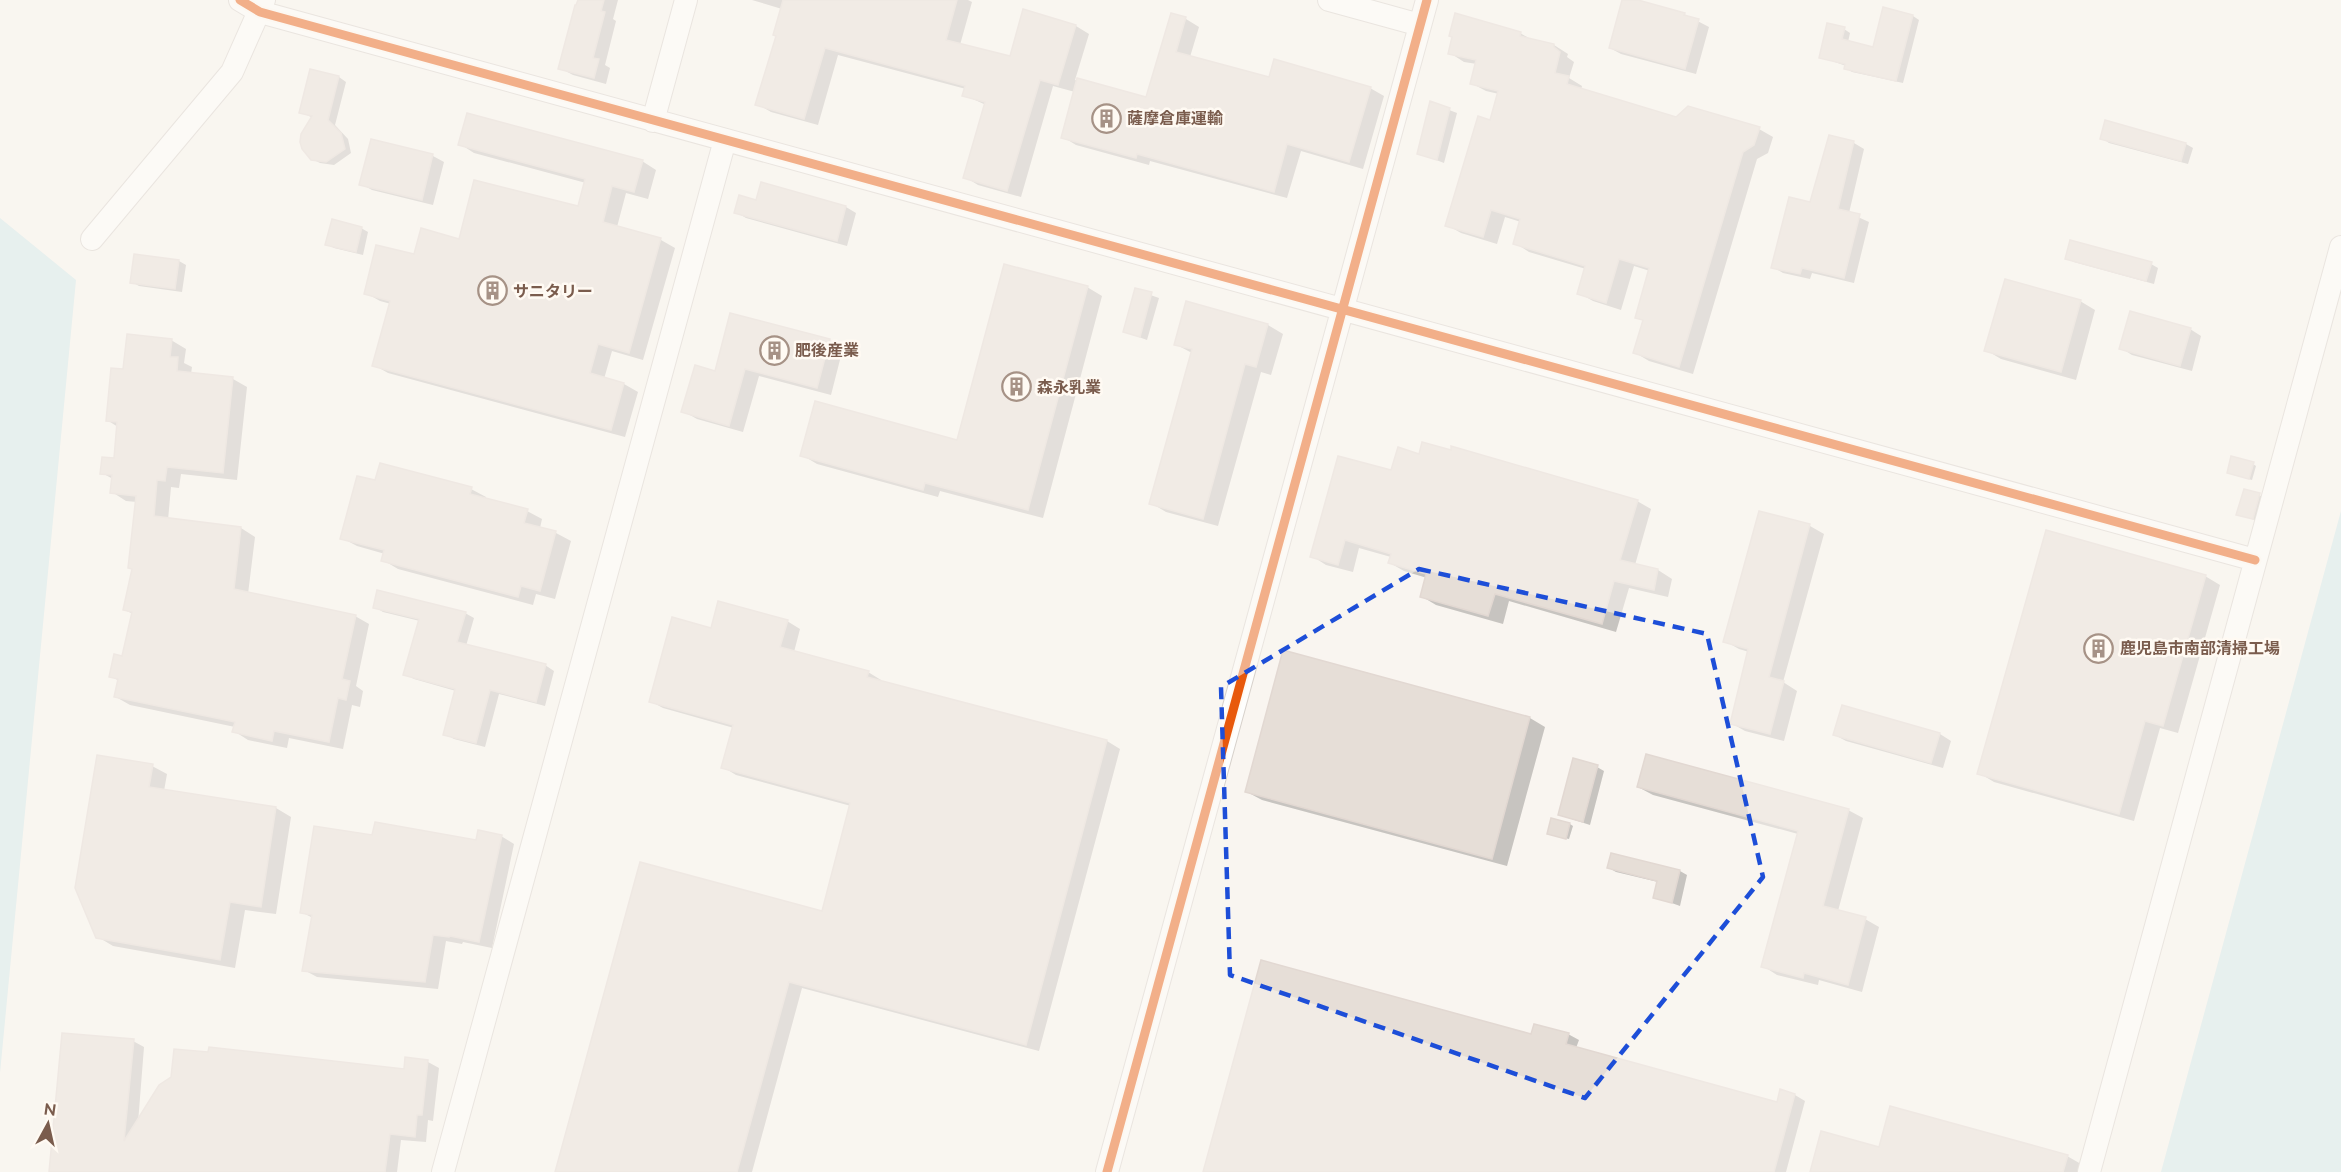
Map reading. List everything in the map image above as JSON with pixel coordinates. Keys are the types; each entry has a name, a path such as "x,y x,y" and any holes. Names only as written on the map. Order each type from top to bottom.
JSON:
{"street":[{"path":"240,0 653,121 2255,560"},
{"path":"653,121 686,0"},
{"path":"1329,0 1420,25"},
{"path":"1107,1172 1427,0"},
{"path":"92,239 232,72 262,6"},
{"path":"442,1172 725,140"},
{"path":"2089,1172 2341,247"}],"highlighted area":[{"path":"1419,569 1707,634 1763,877 1585,1098 1230,975 1221,687"}],"water":[{"path":"0,218 76,280 0,1073"},
{"path":"2341,511 2341,1172 2161,1172"}],"building":[{"path":"578,0 604,0 601,11 605,12 593,58 599,59 594,78 558,69"},
{"path":"783,0 957,0 946,40 1010,56 1023,9 1076,25 1058,85 1040,80 1007,191 963,178 985,102 962,96 965,86 825,48 804,119 755,105 776,36 773,35"},
{"path":"1622,0 1638,0 1699,19 1685,69 1609,48"},
{"path":"1883,7 1913,15 1896,81 1844,69 1845,64 1819,58 1827,23 1845,27 1842,39 1873,47"},
{"path":"1171,13 1186,17 1176,52 1269,77 1274,59 1371,87 1349,162 1287,144 1274,192 1137,154 1136,158 1061,138 1077,78 1146,97"},
{"path":"1455,13 1521,32 1520,36 1554,44 1560,52 1555,73 1569,76 1567,84 1676,117 1688,106 1760,127 1754,145 1743,152 1679,367 1633,353 1643,320 1635,318 1649,268 1619,259 1606,303 1577,294 1585,266 1513,244 1520,219 1491,210 1483,237 1445,226 1478,116 1490,120 1498,91 1470,84 1476,60 1448,54 1452,37 1449,36"},
{"path":"310,69 339,76 328,120 341,133 345,149 326,162 311,160 302,149 300,142 301,134 312,116 299,113"},
{"path":"1430,101 1450,108 1437,160 1417,154"},
{"path":"467,113 643,160 634,192 612,186 603,222 661,238 629,353 598,344 590,373 624,383 611,430 372,366 390,301 364,294 376,245 414,254 421,228 459,239 474,180 578,206 585,179 458,145"},
{"path":"2105,120 2186,143 2181,161 2100,139"},
{"path":"1829,135 1854,141 1838,209 1860,214 1844,278 1802,268 1800,274 1771,268 1789,197 1810,202"},
{"path":"371,139 433,154 422,200 359,185"},
{"path":"761,182 846,206 837,241 734,213 739,195 756,200"},
{"path":"332,219 362,227 356,252 325,245"},
{"path":"2070,240 2152,262 2146,281 2065,259"},
{"path":"134,254 179,260 175,289 130,283"},
{"name":"森永乳業","path":"1004,264 1088,286 1028,510 925,483 923,490 800,456 815,401 957,440"},
{"path":"2005,279 2081,300 2061,372 1984,351"},
{"path":"1135,288 1152,292 1140,337 1123,332"},
{"path":"1186,301 1268,324 1256,367 1245,364 1203,519 1149,504 1192,349 1174,345"},
{"path":"2130,311 2191,328 2180,366 2119,349"},
{"name":"肥後産業","path":"730,313 830,339 817,388 745,369 729,426 681,412 695,365 715,371"},
{"path":"127,334 172,339 170,357 178,357 177,371 233,377 223,473 167,467 165,481 157,480 154,516 241,527 234,589 356,615 342,679 350,681 346,700 338,698 329,742 274,731 272,741 232,732 235,722 114,697 118,679 109,677 114,654 122,656 132,612 123,610 132,569 128,568 136,496 110,493 112,475 100,474 102,457 114,458 117,422 106,421 111,368 123,369"},
{"path":"1422,442 1451,450 1451,446 1638,500 1620,560 1658,569 1654,590 1614,581 1602,624 1495,594 1488,616 1420,597 1426,574 1388,563 1391,554 1345,540 1338,565 1310,557 1338,456 1391,470 1398,447 1419,454"},
{"path":"2231,456 2254,462 2249,479 2227,473"},
{"path":"380,463 472,487 470,494 528,509 524,523 556,531 540,591 521,586 518,597 381,561 384,550 340,539 357,476 375,480"},
{"path":"2244,489 2260,493 2253,519 2236,515"},
{"path":"1759,511 1810,524 1769,677 1784,681 1770,734 1730,724 1748,649 1723,642"},
{"name":"鹿児島市南部清掃工場","path":"2046,530 2206,575 2163,726 2145,721 2119,814 1977,774"},
{"path":"377,590 466,612 457,642 546,664 536,702 490,690 476,743 443,735 455,689 403,675 419,619 373,608"},
{"path":"718,601 788,620 780,647 869,671 867,677 1107,740 1026,1045 789,982 737,1172 555,1172 640,862 822,911 850,803 721,768 733,725 649,702 672,617 711,628"},
{"path":"1283,650 1530,717 1492,859 1245,792"},
{"path":"1842,705 1940,733 1931,763 1833,735"},
{"path":"1646,754 1849,809 1823,906 1866,917 1848,985 1804,973 1803,978 1761,967 1798,831 1637,787"},
{"path":"97,755 153,764 149,787 276,807 261,907 230,902 220,960 96,938 75,888"},
{"path":"1573,758 1598,765 1583,822 1558,815"},
{"path":"1551,818 1570,823 1566,839 1547,834"},
{"path":"375,822 476,840 478,830 502,835 479,942 433,935 425,982 302,971 312,915 300,913 314,826 372,835"},
{"path":"1611,853 1680,870 1672,903 1653,898 1657,881 1607,868"},
{"path":"1261,960 1531,1034 1534,1024 1569,1033 1566,1044 1777,1102 1780,1089 1795,1094 1774,1172 1203,1172"},
{"path":"62,1033 134,1039 124,1141 159,1085 171,1077 174,1049 208,1052 209,1047 404,1069 405,1057 428,1060 422,1115 417,1115 415,1137 390,1134 385,1172 49,1172"},
{"path":"1890,1106 2068,1155 2063,1172 1810,1172 1821,1131 1879,1147"}],"cycle path":[{"path":"240,0 260,12 2255,560"},
{"path":"1107,1172 1427,0"}],"place":[{"name":"薩摩倉庫運輸","path":"1106,118"},
{"name":"サニタリー","path":"492,291"},
{"name":"肥後産業","path":"774,350"},
{"name":"森永乳業","path":"1016,387"},
{"name":"鹿児島市南部清掃工場","path":"2099,648"}]}
